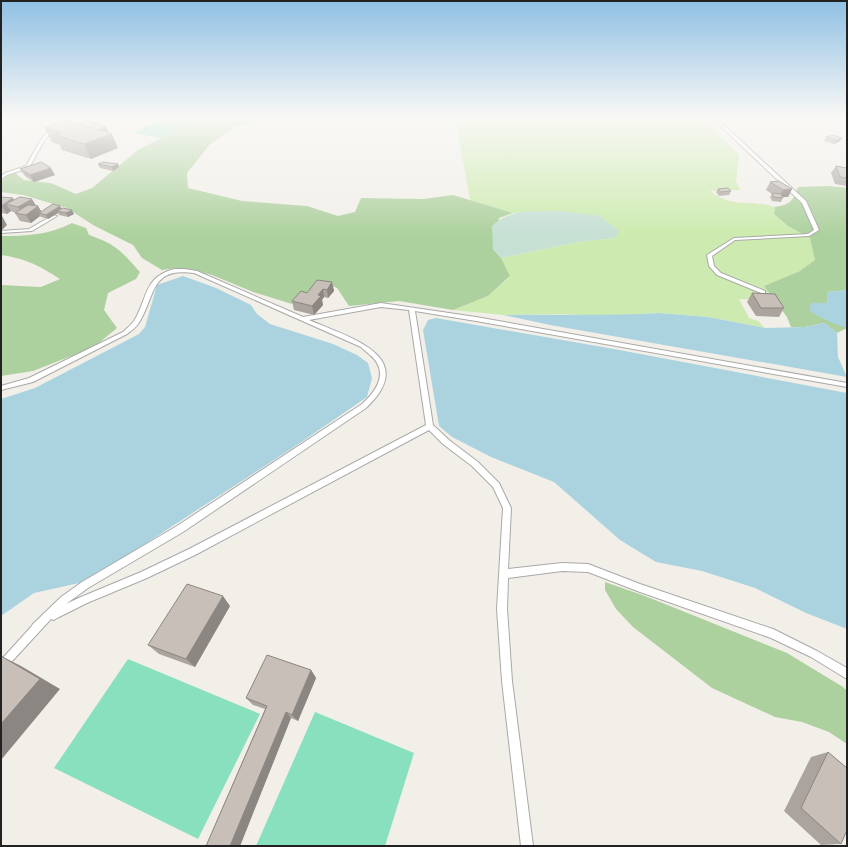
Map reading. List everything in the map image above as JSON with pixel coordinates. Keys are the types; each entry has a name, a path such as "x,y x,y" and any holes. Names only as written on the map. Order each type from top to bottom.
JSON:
{"lane":[{"path":"1,178 6,174 28,167 34,157"},
{"path":"756,157 804,202 817,230 808,235 734,239 710,255 710,262 714,270 719,274 763,292"},
{"path":"1,232 30,230 55,216"},
{"path":"1,388 31,380 124,333 138,319 150,288 156,279 164,274 176,271 196,272 363,346 381,364 383,377 378,393 364,406 180,529 85,585 64,600 36,627 1,667"},
{"path":"303,319 381,305 476,318 847,385"},
{"path":"412,309 430,426 446,442 475,464 496,485 507,508 505,574 502,609 507,681 528,846"},
{"path":"36,627 61,611 144,575 192,552 430,426"},
{"path":"505,574 562,567 588,568 640,588 773,634 814,654 847,674"}],"green space":[{"path":"130,157 200,157 187,173 188,188 242,201 307,206 338,216 355,212 361,198 423,199 453,195 513,213 499,218 493,249 501,258 510,276 488,296 453,310 399,301 349,306 337,288 321,281 292,304 253,292 212,275 193,270 177,268 162,270 142,258 133,245 93,225 67,208 23,195 1,192 1,181 8,175 15,173 24,180 51,183 76,194 92,188"},
{"path":"462,157 739,157 736,181 740,190 710,191 718,197 734,202 775,207 774,214 788,226 810,238 816,260 800,271 764,286 775,300 739,299 749,318 758,321 765,328 708,317 659,313 603,316 562,314 503,315 453,310 488,296 510,277 501,258 578,242 615,238 560,211 513,213 470,200"},
{"path":"828,186 847,188 847,290 828,292 847,328 837,333 824,323 805,327 791,327 787,317 764,286 800,271 815,260 810,238 788,226 774,214 775,207 784,205 791,201 798,187"},
{"path":"560,211 600,216 619,231 615,238 578,242 501,258 493,249 492,226 499,220 507,216 524,212"},
{"path":"72,223 86,228 89,235 118,249 140,272 136,279 108,293 104,310 117,328 94,347 33,371 1,376 1,285 41,287 60,279 32,263 18,258 1,255 1,236 37,234 55,230"},
{"path":"605,582 645,596 787,653 843,687 847,691 847,744 829,732 802,722 775,717 712,688 633,627 616,609 605,590"},
{"path":"128,659 260,714 198,839 54,768"},
{"path":"315,712 414,753 385,846 256,846"}],"water":[{"path":"183,276 216,288 251,305 257,314 270,324 333,344 357,355 368,363 372,378 367,397 297,445 88,581 34,593 1,616 1,399 35,388 139,334 145,327 157,285"},
{"path":"847,290 847,328 832,323 809,311 811,303 827,303 827,292"},
{"path":"659,313 708,317 765,328 805,327 824,323 837,333 838,357 847,377 550,325 503,315"},
{"path":"436,318 614,349 847,393 847,629 806,613 755,588 702,571 656,562 620,540 554,482 491,457 452,437 439,426 423,330 428,320"}],"building":[{"path":"41,162 51,168 30,175 20,169"},
{"path":"103,162 118,164 112,167 98,164"},
{"path":"836,166 847,168 847,178 840,177"},
{"path":"779,181 792,189 783,190 770,182"},
{"path":"728,188 731,191 721,192 718,189"},
{"path":"772,193 781,194 783,198 774,197"},
{"path":"1,197 13,198 1,206"},
{"path":"20,197 32,199 18,207 6,204"},
{"path":"53,204 60,206 46,215 39,213"},
{"path":"28,205 38,206 26,215 15,213"},
{"path":"63,208 72,210 66,213 57,211"},
{"path":"317,280 332,282 327,290 323,289 318,295 321,296 312,306 292,301 301,291 307,293"},
{"path":"752,293 775,294 784,308 761,308"},
{"path":"187,584 223,596 186,659 148,645"},
{"path":"267,655 311,670 292,715 286,712 230,846 206,846 267,706 246,698"},
{"path":"1,656 40,679 1,724"},
{"path":"828,752 847,768 847,830 841,844 801,808"}]}
